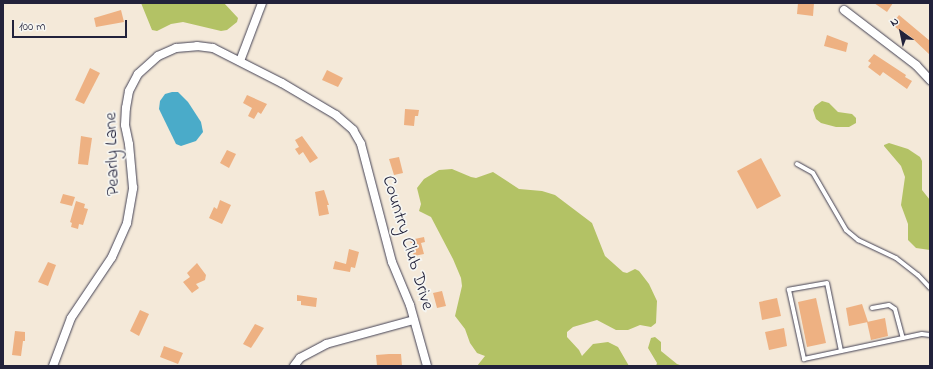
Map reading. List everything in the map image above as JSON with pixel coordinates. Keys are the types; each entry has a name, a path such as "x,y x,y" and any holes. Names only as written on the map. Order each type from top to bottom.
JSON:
{"street":[{"path":"240,61 262,3"},
{"path":"844,10 916,65 930,80"},
{"name":"Pearly Lane","path":"53,366 71,318 112,258 127,223 133,188 129,144 125,126 126,108 129,91 133,82 150,62 166,51 176,48 197,46 212,48 240,61 324,107 353,130"},
{"name":"Country Club Drive","path":"353,130 361,144 392,262 410,305 427,366"},
{"path":"294,366 300,358 326,344 414,320"}],"lane":[{"path":"798,164 813,173 846,230 858,240 896,258 918,275 930,288"},
{"path":"841,351 827,283 789,290 804,359 922,334 930,335"},
{"path":"872,308 888,305 895,308 903,338"}],"green space":[{"path":"141,3 224,3 238,18 237,22 227,30 221,31 183,22 171,24 157,31 152,30"},
{"path":"822,101 829,103 838,112 852,114 856,118 856,123 849,127 836,127 821,123 816,119 813,110 815,106"},
{"path":"889,143 908,149 920,157 922,161 922,190 930,200 930,250 916,248 908,240 908,224 901,205 905,177 901,166 884,146"},
{"path":"452,169 476,178 493,172 519,189 542,191 555,195 592,223 605,256 623,272 627,273 635,269 639,271 649,284 657,301 656,323 651,327 640,325 628,330 616,330 597,320 573,327 567,332 567,337 579,350 582,356 593,344 608,342 618,347 629,366 477,366 485,356 477,353 470,343 465,329 455,316 462,286 461,278 453,259 431,217 419,211 421,204 417,188 424,179 439,170"},
{"path":"655,337 661,342 661,351 677,364 683,366 656,366 657,363 648,348 651,338"}],"water":[{"path":"178,92 188,102 201,122 203,132 196,141 181,146 176,144 159,109 160,101 165,94"}],"building":[{"path":"798,3 814,3 813,16 797,14"},
{"path":"874,3 893,3 887,12"},
{"path":"121,10 124,22 96,27 94,18"},
{"path":"899,15 930,41 930,55 911,37 904,32 903,34 892,24"},
{"path":"827,35 848,43 846,52 824,46"},
{"path":"874,54 906,75 905,77 912,81 907,89 883,72 880,76 868,67 871,63 868,61"},
{"path":"90,68 100,73 84,104 75,100"},
{"path":"327,70 343,78 338,87 322,80"},
{"path":"247,95 267,104 261,114 258,112 254,119 248,116 252,108 243,103"},
{"path":"405,109 419,110 418,116 415,116 414,126 404,125"},
{"path":"81,136 92,138 88,165 78,164"},
{"path":"302,136 318,158 310,163 303,152 299,155 295,149 299,147 295,140"},
{"path":"227,150 236,154 229,168 220,163"},
{"path":"399,157 403,173 394,175 389,159"},
{"path":"761,158 781,196 757,209 737,171"},
{"path":"324,190 329,205 327,205 329,214 319,216 315,192"},
{"path":"63,194 75,197 72,206 60,203"},
{"path":"220,200 231,205 222,224 209,218 214,207 217,209"},
{"path":"76,201 85,204 84,208 88,209 83,225 79,224 78,229 71,227 72,223 70,222"},
{"path":"424,237 425,242 421,243 424,254 414,256 410,240"},
{"path":"349,249 359,252 355,268 351,267 350,272 333,269 335,261 346,264"},
{"path":"48,262 56,265 48,286 38,282"},
{"path":"197,263 206,275 205,280 196,284 199,288 192,293 183,282 190,277 187,273"},
{"path":"442,291 446,306 437,308 433,293"},
{"path":"297,295 317,298 316,307 301,305 301,301 297,301"},
{"path":"777,298 781,316 762,320 759,302"},
{"path":"816,298 826,343 807,347 798,302"},
{"path":"862,304 868,322 849,326 846,308"},
{"path":"140,310 149,314 139,336 130,331"},
{"path":"885,318 888,336 871,340 867,322"},
{"path":"255,324 264,328 251,348 243,344"},
{"path":"784,328 787,346 769,350 765,332"},
{"path":"15,331 25,332 25,341 23,341 21,356 12,355"},
{"path":"164,346 183,353 178,364 160,357"},
{"path":"401,354 402,366 377,366 376,355"}]}
